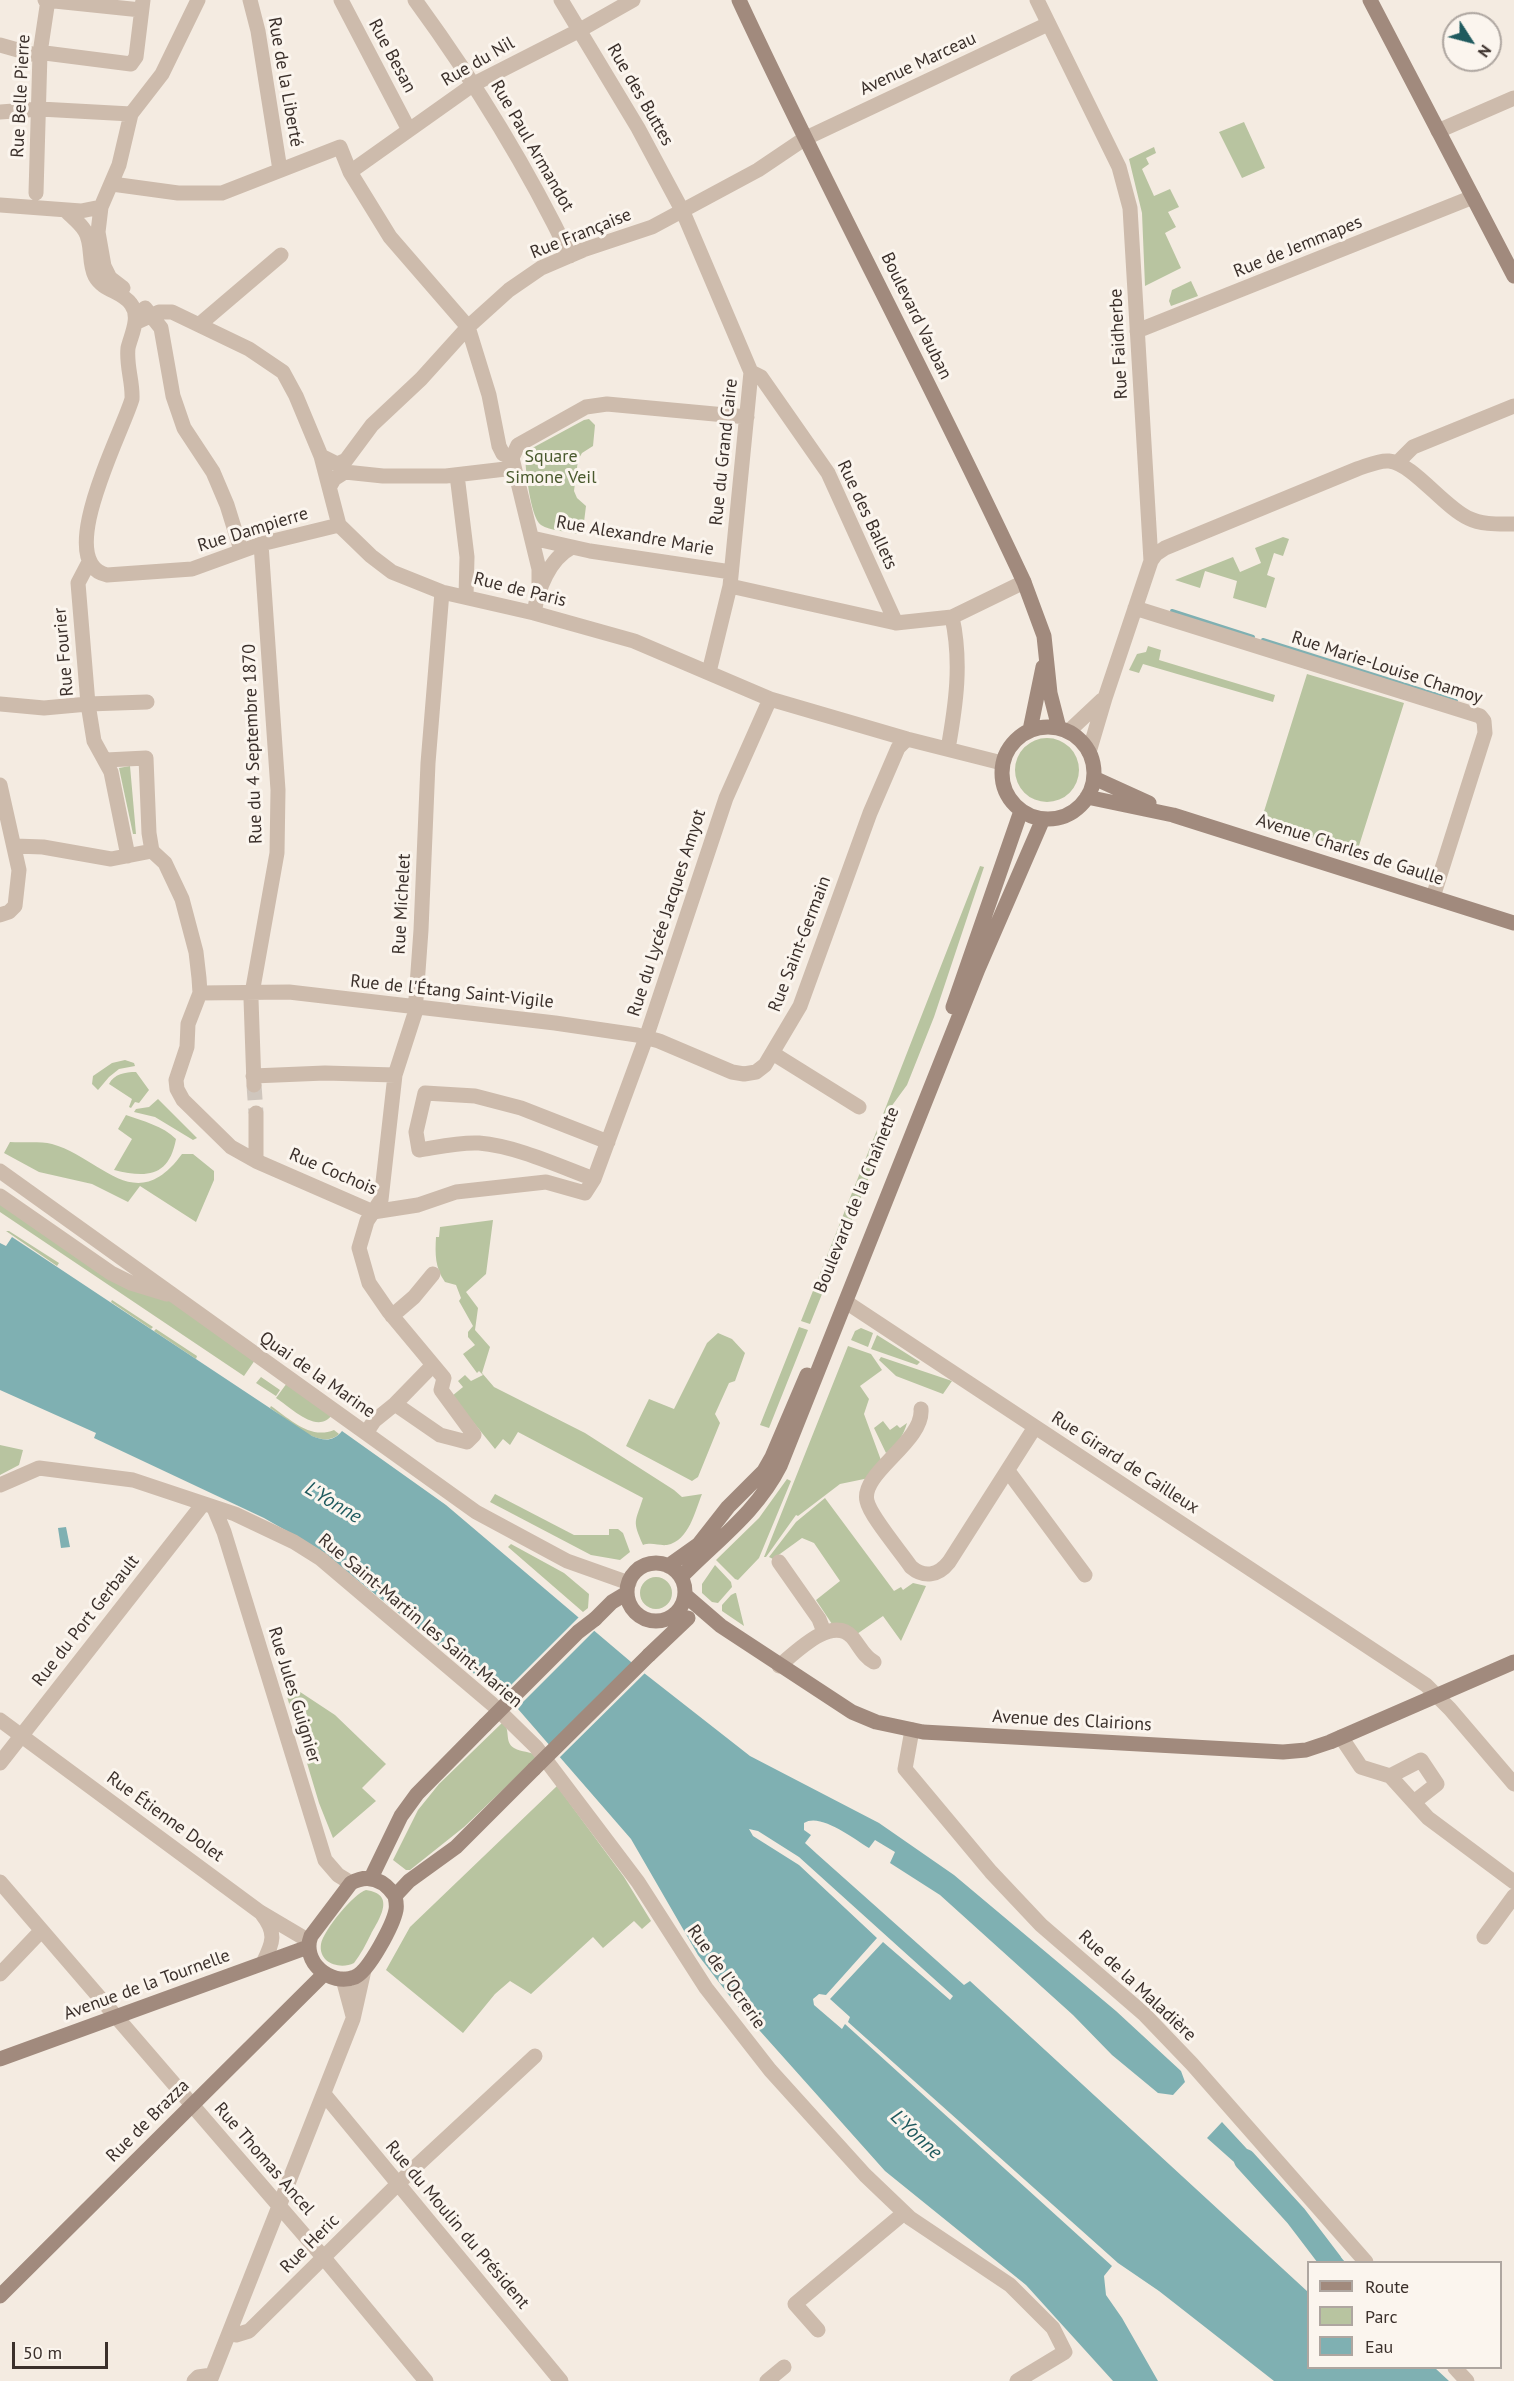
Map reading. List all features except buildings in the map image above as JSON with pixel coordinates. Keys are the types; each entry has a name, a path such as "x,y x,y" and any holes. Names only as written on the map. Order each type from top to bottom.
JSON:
{"main road":[{"name":"Boulevard Vauban","path":"739,0 804,140 864,254 1024,582 1041,622 1050,693 1064,730"},
{"path":"1370,0 1514,276"},
{"name":"Boulevard Vauban","path":"1030,730 1046,652"},
{"path":"1044,726 1064,730 1081,740 1089,752 1094,778 1087,797 1075,811 1067,815 1043,819 1021,811 1004,791 1002,763 1007,749 1017,738 1030,730 1044,726"},
{"name":"Avenue Charles de Gaulle","path":"1094,778 1173,815"},
{"name":"Avenue Charles de Gaulle","path":"1087,797 1173,815 1514,923"},
{"name":"Boulevard de la Chaînette","path":"668,1566 706,1537 728,1507 753,1483 772,1457 914,1109 1021,811"},
{"path":"681,1577 753,1508 772,1482 801,1418 978,969 1043,819"},
{"path":"395,1896 409,1881 456,1847 653,1651 685,1623 682,1616 685,1594 681,1577 668,1566 657,1564 646,1565 635,1572 628,1588 628,1601 637,1614 644,1619 660,1621 682,1616"},
{"path":"371,1878 401,1816 417,1794 578,1632 628,1588"},
{"name":"Avenue des Clairions","path":"685,1594 721,1626 852,1712 876,1722 912,1730 1283,1752 1306,1749 1341,1737 1514,1662"},
{"name":"Avenue des Clairions","path":"682,1616 721,1626"},
{"path":"653,1651 660,1636 660,1621"},
{"path":"360,1878 371,1878 389,1888 395,1896 397,1907 393,1919 364,1970 354,1977 333,1978 324,1974 311,1960 308,1944 314,1929 351,1883 360,1878"},
{"name":"Avenue de la Tournelle","path":"0,2059 263,1963 308,1944"},
{"name":"Rue de Brazza","path":"0,2296 324,1974"}],"street":[{"path":"0,45 32,54 131,64 136,57 142,5 47,0"},
{"name":"Rue Belle Pierre","path":"36,193 40,53 47,0"},
{"path":"198,0 160,77 130,114 112,184 101,207 98,231 106,272 117,285 135,296 162,332 173,396 184,428 213,472 227,505 241,550"},
{"name":"Rue de la Liberté","path":"250,0 258,31 280,170"},
{"name":"Rue Besan","path":"341,0 409,130"},
{"name":"Rue Paul Armandot","path":"415,0 474,84 540,194 570,256"},
{"name":"Rue des Buttes","path":"561,0 638,128 683,212"},
{"name":"Rue du Nil","path":"350,172 474,84 633,0"},
{"name":"Rue Faidherbe","path":"1037,0 1119,167 1130,208 1151,561 1104,698 1089,752"},
{"name":"Avenue Marceau","path":"804,140 1048,24"},
{"path":"1438,131 1514,98"},
{"path":"0,112 40,109 130,114"},
{"name":"Rue Française","path":"321,456 337,464 346,460 372,424 421,379 468,327 509,290 541,268 652,227 683,212 804,140"},
{"path":"112,184 178,192 222,193 340,147 350,172 390,237 468,327 489,394 499,446 503,454 513,463"},
{"name":"Rue de Jemmapes","path":"1137,331 1473,197"},
{"path":"0,205 66,211 85,211 101,207"},
{"path":"66,211 80,225 87,237 95,276 106,287 130,301 135,313 128,349 132,399 91,505 88,531 89,562"},
{"name":"Rue du Grand Caire","path":"683,212 751,372 731,579 709,672"},
{"path":"200,324 280,255"},
{"path":"134,326 159,312 172,312 264,357 283,372 296,396 321,456 339,525"},
{"path":"134,326 150,326 162,332"},
{"name":"Rue des Ballets","path":"751,372 761,376 828,472 896,623"},
{"path":"534,613 539,590 539,569 513,463 518,445 586,408 607,404 747,417"},
{"path":"1396,463 1413,447 1514,406"},
{"path":"1151,561 1166,548 1378,462 1396,463 1448,506 1471,520 1486,524 1514,524"},
{"path":"330,486 334,479 345,472 383,476 457,474 513,463"},
{"path":"457,474 466,557 465,597"},
{"name":"Rue Dampierre","path":"89,562 94,570 107,575 192,569 261,544 339,525"},
{"name":"Rue de Paris","path":"339,525 382,565 403,577 442,592 534,613 634,641 770,699 900,741 948,749 1002,763"},
{"name":"Rue Alexandre Marie","path":"532,538 731,579 896,623 952,617 1024,582"},
{"name":"Rue du 4 Septembre 1870","path":"261,544 278,790 277,853 252,991 254,1081 325,1073 395,1075"},
{"path":"539,590 556,558 572,547"},
{"name":"Rue Fourier","path":"89,562 78,583 88,704 93,741 106,760"},
{"name":"Rue Michelet","path":"392,1316 369,1283 359,1248 367,1221 381,1200 395,1075 416,1006 428,763 442,592"},
{"name":"Rue Marie-Louise Chamoy","path":"1135,608 1480,716 1484,721 1485,733 1433,897"},
{"path":"948,749 958,678 958,642 952,617"},
{"name":"Rue Faidherbe","path":"1064,730 1104,698"},
{"name":"Rue du Lycée Jacques Amyot","path":"594,1179 646,1038 726,798 770,699"},
{"path":"0,704 44,708 147,702"},
{"name":"Rue Saint-Germain","path":"646,1038 722,1068 744,1074 756,1072 765,1065 800,1006 870,813 900,741"},
{"path":"128,856 111,772 106,760 146,758 149,833 152,851 165,863 182,899 196,952 200,993"},
{"path":"0,915 13,910 17,901 19,870 1,791"},
{"path":"15,846 43,847 111,859 152,851"},
{"name":"Rue de l'Étang Saint-Vigile","path":"200,993 248,993 252,991 289,993 555,1023 646,1038"},
{"name":"Rue Cochois","path":"200,993 188,1024 187,1047 176,1080 177,1089 183,1100 231,1147 256,1161 373,1212 418,1205 456,1192 546,1182 585,1193 594,1179"},
{"path":"774,1053 859,1107"},
{"path":"594,1179 552,1163 489,1144 453,1145 419,1150 416,1132 425,1093 475,1096 521,1108 608,1142"},
{"path":"256,1113 256,1161"},
{"name":"Quai de la Marine","path":"0,1171 170,1291 173,1297 497,1524 567,1561 628,1588"},
{"path":"0,1196 111,1273 131,1283 173,1297"},
{"path":"395,1404 440,1435 467,1442 474,1435 441,1390 444,1378 392,1316 414,1297 433,1274"},
{"name":"Rue Girard de Cailleux","path":"846,1302 1426,1684 1514,1784"},
{"path":"366,1433 374,1421 395,1404 433,1365"},
{"path":"921,1409 922,1415 914,1432 868,1486 866,1493 870,1509 910,1567 926,1575 936,1574 944,1569 1035,1427"},
{"name":"Rue Saint-Martin les Saint-Marien","path":"0,1485 39,1468 133,1480 257,1524 294,1542 321,1559 492,1704 536,1746"},
{"path":"1008,1471 1085,1575"},
{"name":"Rue du Port Gerbault","path":"0,1763 208,1506"},
{"name":"Rue Jules Guignier","path":"208,1506 224,1532 326,1860 330,1868 351,1883"},
{"path":"778,1562 819,1619 824,1632"},
{"path":"779,1666 824,1632 834,1629 844,1631 851,1636 869,1660 874,1662"},
{"name":"Rue Étienne Dolet","path":"0,1720 308,1944"},
{"name":"Rue de la Maladière","path":"912,1730 905,1769 991,1872 1041,1926 1144,2014 1192,2064 1365,2261"},
{"path":"1341,1737 1361,1767 1390,1776 1428,1818 1514,1882"},
{"name":"Rue de l'Ocrerie","path":"536,1746 639,1882 706,1988 770,2070 864,2175 904,2213 1010,2285 1053,2328 1065,2352 1017,2381"},
{"path":"1390,1776 1421,1760 1437,1784 1414,1802"},
{"name":"Rue Thomas Ancel","path":"0,1882 324,2258 426,2381"},
{"path":"1484,1937 1514,1896"},
{"path":"261,1912 271,1925 273,1934 271,1946 263,1963"},
{"path":"0,1974 41,1931"},
{"path":"194,2381 198,2377 211,2378 231,2334 353,2019 364,1970"},
{"path":"343,1979 353,2019"},
{"name":"Rue Heric","path":"231,2334 236,2335 249,2331 411,2171 535,2056"},
{"name":"Rue du Moulin du Président","path":"324,2094 561,2381"},
{"path":"818,2330 795,2304 904,2213"},
{"path":"767,2381 784,2367"},
{"path":"1457,2369 1467,2381"}],"green space":[{"path":"1244,122 1265,168 1242,178 1219,132"},
{"path":"1154,147 1156,153 1146,158 1149,164 1142,169 1154,196 1170,189 1179,207 1168,212 1176,227 1165,233 1181,268 1145,286 1142,213 1129,159"},
{"path":"1191,281 1198,296 1171,306 1169,301 1172,290"},
{"name":"Square Simone Veil","path":"589,419 595,425 593,446 582,453 578,460 574,491 577,498 586,506 583,530 578,534 545,527 537,520 531,502 525,452"},
{"path":"1283,537 1289,539 1283,556 1274,553 1267,575 1275,578 1266,608 1233,598 1237,581 1205,571 1200,588 1175,580 1233,557 1240,572 1261,563 1255,548"},
{"path":"1148,646 1161,650 1159,660 1275,695 1273,702 1143,664 1139,673 1129,670 1137,654 1146,652"},
{"path":"1307,674 1404,703 1357,852 1261,821"},
{"path":"1047,738 1070,747 1079,770 1070,793 1047,802 1024,793 1015,770 1024,747"},
{"path":"130,766 136,834 133,834 119,768"},
{"path":"980,866 984,867 934,1017 907,1085 880,1122"},
{"path":"125,1060 134,1063 135,1066 119,1069 98,1090 92,1084 93,1076 112,1063"},
{"path":"136,1072 149,1090 139,1103 135,1102 131,1108 129,1107 132,1099 109,1084 120,1074"},
{"path":"158,1099 197,1138 193,1140 155,1117 134,1112 136,1109 149,1107"},
{"path":"126,1115 159,1127 176,1139 173,1152 162,1168 146,1174 114,1170 132,1139 118,1129"},
{"path":"877,1130 875,1162 810,1324 801,1321"},
{"path":"10,1142 52,1144 70,1151 118,1178 133,1183 149,1181 165,1173 182,1154 193,1154 214,1171 214,1180 196,1222 140,1186 128,1202 92,1184 39,1172 4,1153"},
{"path":"0,1202 166,1298 255,1360 244,1376 0,1212"},
{"path":"493,1220 486,1274 466,1292 478,1308 475,1330 490,1347 482,1373 494,1387 585,1433 682,1497 702,1494 686,1532 675,1542 667,1545 643,1545 636,1522 643,1498 518,1432 510,1445 503,1439 495,1449 452,1396 463,1387 458,1381 465,1375 471,1381 483,1375 479,1371 477,1373 463,1354 475,1345 468,1337 468,1332 473,1326 459,1301 461,1298 456,1285 445,1282 439,1271 436,1237 439,1237 440,1227"},
{"path":"6,1231 9,1231 59,1263 57,1266"},
{"path":"112,1300 153,1327 151,1329 111,1302"},
{"path":"799,1327 808,1330 769,1428 760,1425"},
{"path":"861,1328 873,1333 868,1347 851,1340 855,1331"},
{"path":"156,1329 197,1356 196,1359 154,1331"},
{"path":"718,1333 732,1339 745,1353 735,1381 729,1383 715,1414 720,1423 698,1477 692,1481 626,1446 649,1399 674,1409 707,1343"},
{"path":"877,1335 920,1362 917,1365 871,1349"},
{"path":"848,1346 871,1354 882,1370 860,1386 869,1399 864,1414 882,1463 869,1478 840,1484 798,1516 796,1515 764,1557"},
{"path":"881,1357 952,1381 943,1394 896,1376 879,1360"},
{"path":"261,1377 280,1390 276,1396 256,1383"},
{"path":"287,1383 332,1415 319,1422 304,1418 276,1398"},
{"path":"271,1406 301,1427 317,1432 334,1430 339,1434 331,1439 313,1437 294,1426 270,1408"},
{"path":"883,1421 890,1430 897,1425 900,1428 907,1423 899,1440 886,1453 874,1428"},
{"path":"0,1445 23,1450 19,1465 0,1475"},
{"path":"787,1479 791,1481 759,1558 738,1580 735,1579 716,1560 759,1518"},
{"path":"495,1494 574,1535 609,1535 609,1529 618,1529 623,1533 630,1552 620,1560 591,1555 490,1502"},
{"path":"825,1498 894,1591 901,1587 903,1590 913,1583 926,1586 901,1641 883,1616 857,1634 832,1624 816,1600 840,1581 814,1543 802,1538 773,1559 769,1557 796,1522"},
{"path":"511,1544 564,1573 589,1594 588,1608 583,1612 508,1547"},
{"path":"715,1565 731,1582 732,1587 718,1603 712,1602 702,1593 702,1584"},
{"path":"656,1577 667,1582 672,1593 667,1604 656,1609 645,1604 640,1593 645,1582"},
{"path":"736,1593 744,1626 722,1611 722,1605"},
{"path":"282,1680 335,1715 386,1764 362,1788 376,1801 333,1838 319,1803"},
{"path":"503,1722 507,1729 509,1743 517,1750 532,1753 537,1757 464,1827 410,1870 406,1870 393,1860 418,1810 439,1784"},
{"path":"557,1786 624,1877 651,1921 642,1929 634,1921 603,1948 593,1937 531,1994 510,1981 495,1994 463,2033 386,1970 410,1927"},
{"path":"366,1890 375,1892 381,1896 383,1901 378,1921 354,1963 343,1966 331,1963 326,1960 321,1951 323,1938 347,1905"}],"water":[{"name":"L'Yonne","path":"12,1237 312,1436 328,1440 342,1431 446,1505 644,1673 750,1756 879,1823 954,1875 1116,2011 1181,2071 1185,2082 1173,2095 1158,2093 1112,2055 1073,2015 940,1895 890,1863 895,1852 875,1840 869,1848 846,1833 819,1821 804,1823 804,1830 811,1835 805,1843 964,1985 970,1981 1307,2291 1307,2369 1436,2369 1449,2381 1274,2381 1159,2291 1118,2263 848,2022 850,2017 830,1999 883,1942 950,2000 953,1996 799,1857 758,1831 749,1829 753,1836 799,1865 877,1938 826,1995 819,1994 813,1999 814,2005 842,2029 845,2024 1112,2266 1104,2276 1106,2295 1158,2381 1113,2381 1026,2285 885,2171 735,2003 698,1955 631,1839 518,1709 320,1550 264,1518 94,1438 96,1433 0,1390 0,1243 6,1246"},
{"path":"66,1527 70,1547 61,1548 58,1528"},
{"path":"1222,2122 1272,2176 1258,2190 1234,2162 1207,2138"},
{"path":"1297,2207 1344,2261 1318,2261 1319,2259 1284,2218"}],"pier":[{"path":"581,1615 597,1628 515,1710 499,1697"},
{"path":"634,1661 646,1672 557,1760 547,1748"}],"waterway":[{"path":"1172,611 1253,637"},
{"path":"1263,640 1456,701"},
{"path":"1245,2160 1296,2216 1330,2261"}],"tunnel":[{"path":"254,1085 256,1113"}]}
